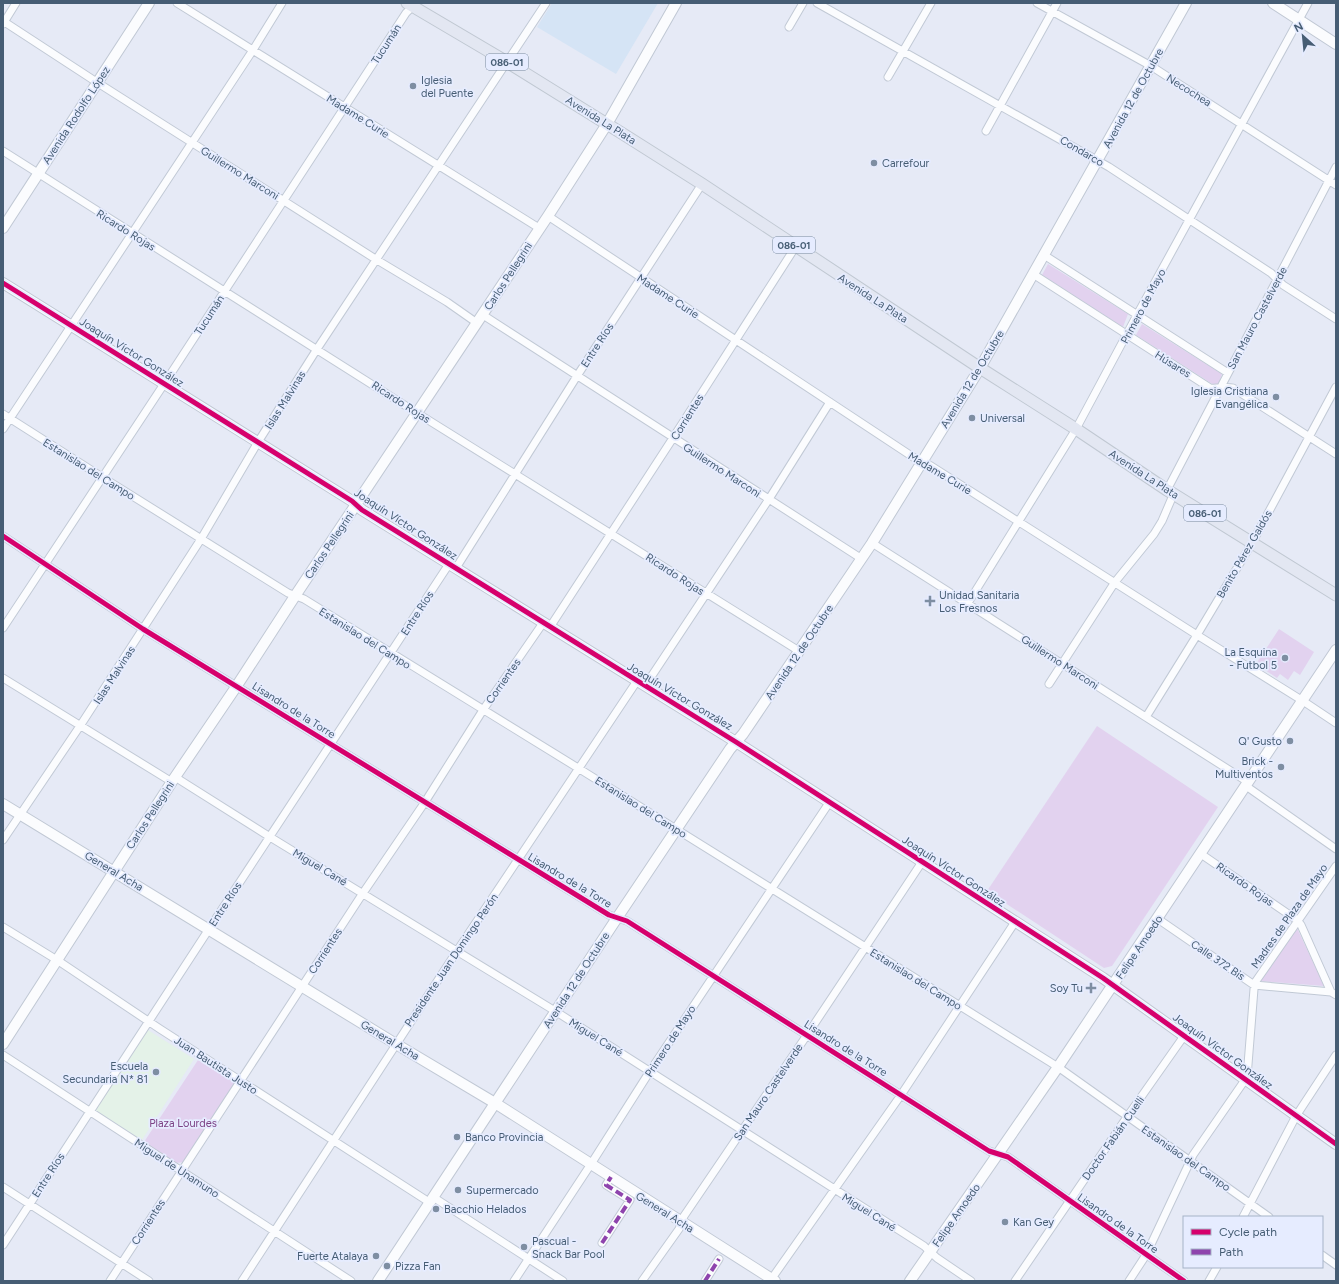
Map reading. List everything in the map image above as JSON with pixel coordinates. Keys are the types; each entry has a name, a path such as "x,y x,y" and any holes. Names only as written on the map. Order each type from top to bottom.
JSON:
{"main road":[{"name":"Avenida La Plata","path":"412,4 702,184 1171,492 1336,595"}],"street":[{"path":"3,22 16,3"},
{"name":"Avenida Rodolfo López","path":"3,228 149,3"},
{"name":"Madame Curie","path":"177,3 539,228"},
{"path":"3,429 72,326 282,3"},
{"name":"Islas Malvinas","path":"3,840 80,726 201,539 258,442 317,350 546,3"},
{"name":"Carlos Pellegrini","path":"3,1044 173,779 236,687 548,216 607,124 676,3"},
{"path":"789,27 803,3"},
{"name":"Condarco","path":"817,3 1098,160 1271,273 1284,285 1336,319"},
{"path":"888,77 931,3"},
{"name":"Necochea","path":"1037,3 1150,66 1336,185"},
{"path":"986,131 1057,3"},
{"name":"Avenida 12 de Octubre","path":"378,1281 555,1011 730,749 743,734 862,559 980,368 1186,3"},
{"path":"1273,3 1336,44"},
{"name":"Primero de Mayo","path":"968,603 1076,429 1308,3"},
{"name":"Tucumán","path":"3,628 225,292 412,4"},
{"name":"Guillermo Marconi","path":"3,22 377,260 447,302 480,319 577,376 862,559"},
{"name":"Ricardo Rojas","path":"3,151 417,413 612,533 706,594 799,651"},
{"name":"San Mauro Castelverde","path":"1049,684 1115,582 1154,534 1162,521 1171,492 1221,387 1336,167"},
{"name":"Entre Ríos","path":"3,1245 390,653 516,474 577,376 702,184"},
{"name":"Madame Curie","path":"548,216 641,279 913,457 932,466 1336,723"},
{"name":"Corrientes","path":"110,1281 484,710 547,625 612,533 796,246"},
{"name":"Húsares","path":"1044,255 1228,373"},
{"name":"Húsares","path":"1033,274 1210,388 1233,388 1336,454"},
{"name":"Joaquín Víctor González","path":"3,283 258,442 362,510 736,742 1113,985 1336,1144"},
{"name":"Benito Pérez Galdós","path":"1146,717 1252,543 1336,387"},
{"name":"Presidente Juan Domingo Perón","path":"242,1281 578,768 706,594 769,499 830,402"},
{"name":"Estanislao del Campo","path":"3,414 102,478 295,596 304,599 677,829 1058,1067 1268,1216"},
{"name":"Lisandro de la Torre","path":"3,536 143,629 236,687 608,916 627,920 989,1151 1008,1157 1184,1281"},
{"name":"Guillermo Marconi","path":"872,543 1146,717 1247,784 1336,849"},
{"name":"Felipe Amoedo","path":"910,1281 1158,919 1336,650"},
{"name":"Miguel Cané","path":"3,678 80,726 173,779 363,893 555,1011 924,1246 937,1258 971,1281"},
{"name":"Primero de Mayo","path":"514,1281 713,975 829,803"},
{"name":"General Acha","path":"3,804 495,1103 772,1280"},
{"name":"Ricardo Rojas","path":"1201,854 1297,920 1304,931 1334,994"},
{"name":"San Mauro Castelverde","path":"642,1281 679,1229 684,1216 807,1036 922,862"},
{"name":"Madres de Plaza de Mayo","path":"1129,1281 1146,1255 1190,1161 1248,1073 1254,985 1297,920 1336,866"},
{"name":"Calle 372 Bis","path":"1158,919 1254,985 1334,994"},
{"path":"772,1280 901,1095 1015,922"},
{"name":"Juan Bautista Justo","path":"3,927 57,960 148,1021 334,1140 562,1281"},
{"name":"Doctor Fabián Cuelli","path":"1015,1281 1184,1036"},
{"path":"1244,1216 1296,1116 1336,1055"},
{"name":"Miguel de Unamuno","path":"3,1056 351,1281"},
{"path":"602,1242 630,1200 606,1185 611,1177"},
{"path":"3,1186 149,1281"},
{"path":"1323,1256 1336,1265"},
{"path":"705,1281 719,1259"},
{"path":"1209,1281 1216,1268"}],"shaded area":[{"path":"552,3 658,3 616,74 537,27"},
{"name":"Escuela Secundaria N* 81","path":"148,1030 194,1059 142,1140 95,1110"}],"green space":[{"path":"1048,264 1128,314 1123,327 1042,275"},
{"path":"1142,324 1222,374 1217,387 1136,335"},
{"name":"La Esquina - Futbol 5","path":"1279,629 1314,652 1300,675 1294,671 1288,680 1280,674 1277,678 1256,664"},
{"path":"1097,726 1218,807 1112,966 1104,968 987,891"},
{"path":"1297,928 1324,986 1260,981"},
{"name":"Plaza Lourdes","path":"198,1060 235,1083 184,1162 176,1163 144,1142"}],"marked path":[{"path":"602,1243 630,1200 606,1185 611,1177"},
{"path":"705,1281 719,1259"}],"cycle path":[{"path":"3,283 352,501 362,510 736,742 1103,978 1336,1144"},
{"path":"3,536 143,629 609,915 627,921 989,1151 1008,1157 1184,1281"}],"place":[{"name":"Iglesia del Puente","path":"413,86"},
{"name":"Carrefour","path":"874,163"},
{"name":"Iglesia Cristiana Evangélica","path":"1276,397"},
{"name":"Universal","path":"972,418"},
{"name":"Unidad Sanitaria Los Fresnos","path":"930,601"},
{"name":"La Esquina - Futbol 5","path":"1285,658"},
{"name":"Q' Gusto","path":"1290,741"},
{"name":"Brick - Multiventos","path":"1281,767"},
{"name":"Soy Tu","path":"1091,988"},
{"name":"Escuela Secundaria N* 81","path":"156,1072"},
{"name":"Banco Provincia","path":"457,1137"},
{"name":"Supermercado","path":"458,1190"},
{"name":"Bacchio Helados","path":"436,1209"},
{"name":"Kan Gey","path":"1005,1222"},
{"name":"Pascual - Snack Bar Pool","path":"524,1247"},
{"name":"Fuerte Atalaya","path":"376,1256"},
{"name":"Pizza Fan","path":"387,1266"}]}
